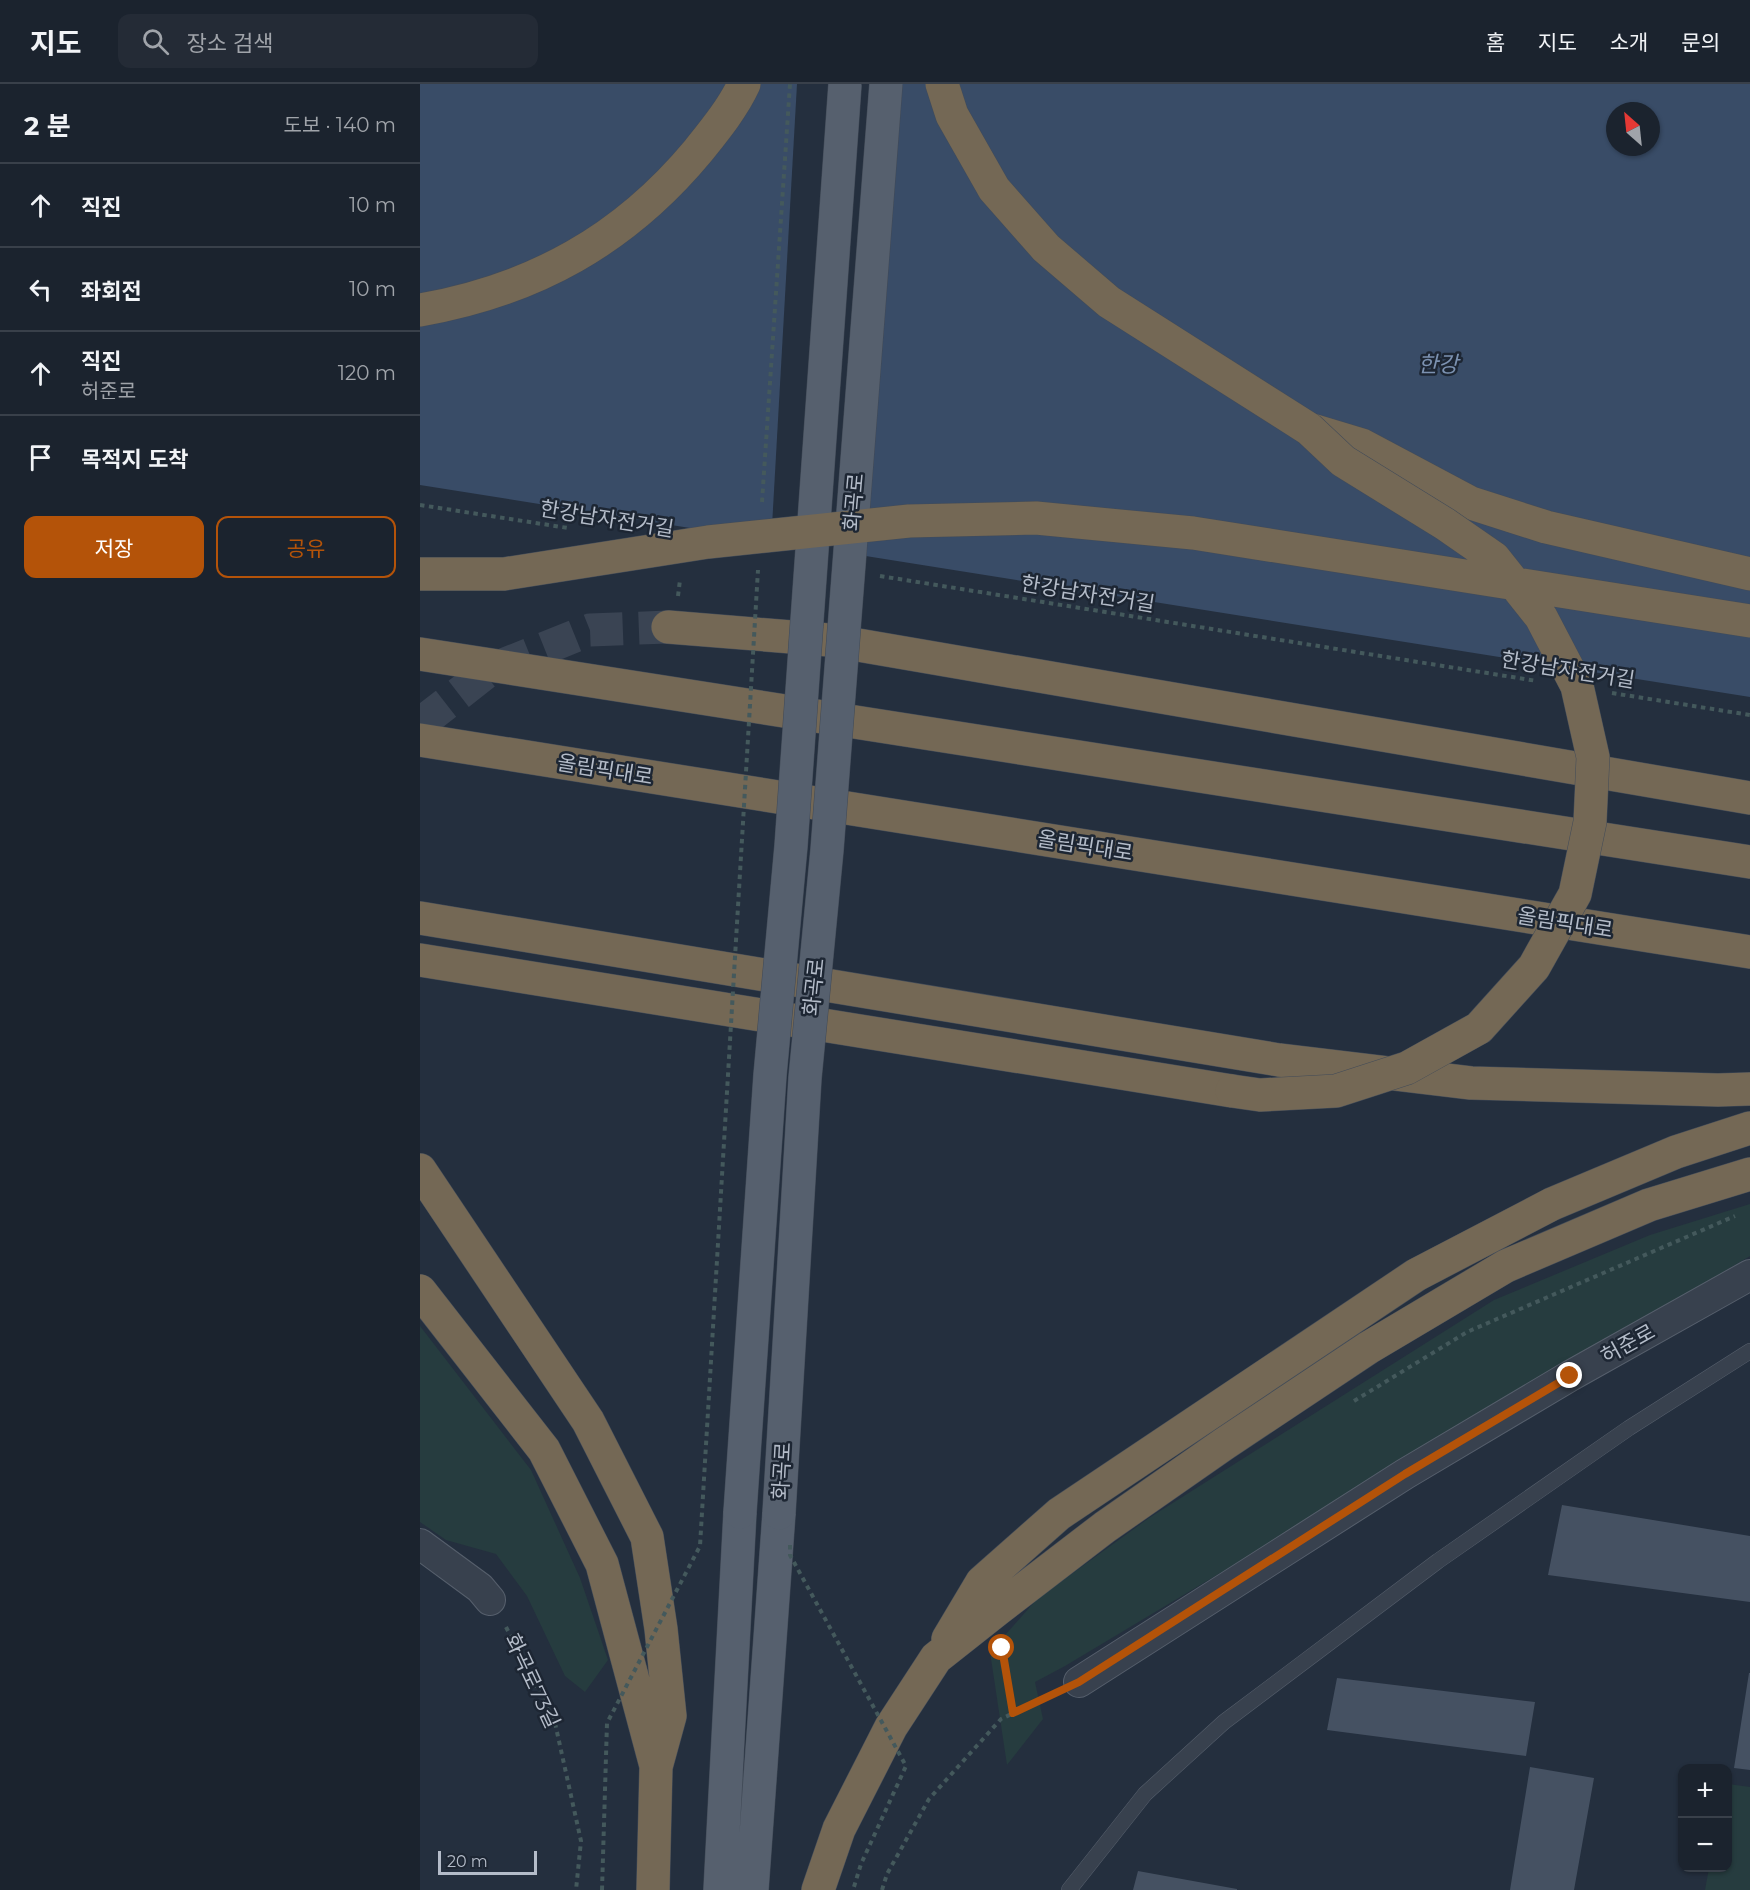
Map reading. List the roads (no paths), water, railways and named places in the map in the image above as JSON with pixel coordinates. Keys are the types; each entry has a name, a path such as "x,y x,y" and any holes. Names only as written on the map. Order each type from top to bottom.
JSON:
{"highway":[{"path":"422,309 479,298 536,277 584,250 636,215 674,180 710,136 744,84"},
{"path":"420,960 1260,1095 1336,1091 1407,1068 1479,1028 1534,967 1575,894 1590,822 1593,757 1577,686 1541,617 1494,558 1445,524 1343,461 1309,429 1109,302 1046,248 994,189 952,116 942,84"},
{"path":"1309,429 1362,445 1472,503 1546,527 1750,574"},
{"path":"420,574 504,574 708,542 909,521 1036,518 1193,533 1750,621"},
{"path":"668,627 829,640 1750,798"},
{"path":"420,654 1750,862"},
{"name":"올림픽대로","path":"420,740 1750,952"},
{"path":"420,918 1279,1060 1471,1083 1750,1089"},
{"path":"818,1890 839,1829 891,1727 982,1582 1059,1514 1416,1275 1552,1204 1676,1152 1750,1128"},
{"path":"420,1170 588,1421 647,1537 661,1629 670,1716 656,1767 653,1890"},
{"path":"936,1658 1105,1527 1368,1347 1506,1266 1649,1205 1750,1174"},
{"path":"420,1291 544,1450 602,1564 656,1767"}],"main road":[{"name":"화곡로","path":"720,1890 740,1500 770,1075 791,846 845,84"},
{"name":"화곡로","path":"752,1890 778,1525 805,1078 827,850 886,84"}],"street":[{"name":"허준로","path":"1079,1682 1405,1474 1570,1376 1750,1275"},
{"path":"420,1544 480,1588 490,1600"}],"lane":[{"path":"1068,1890 1145,1794 1224,1722 1438,1561 1629,1428 1750,1352"}],"water":[{"name":"한강","path":"420,84 1750,84 1750,697 420,485"}],"tunnel":[{"path":"420,724 488,671 590,630 668,627"}]}
